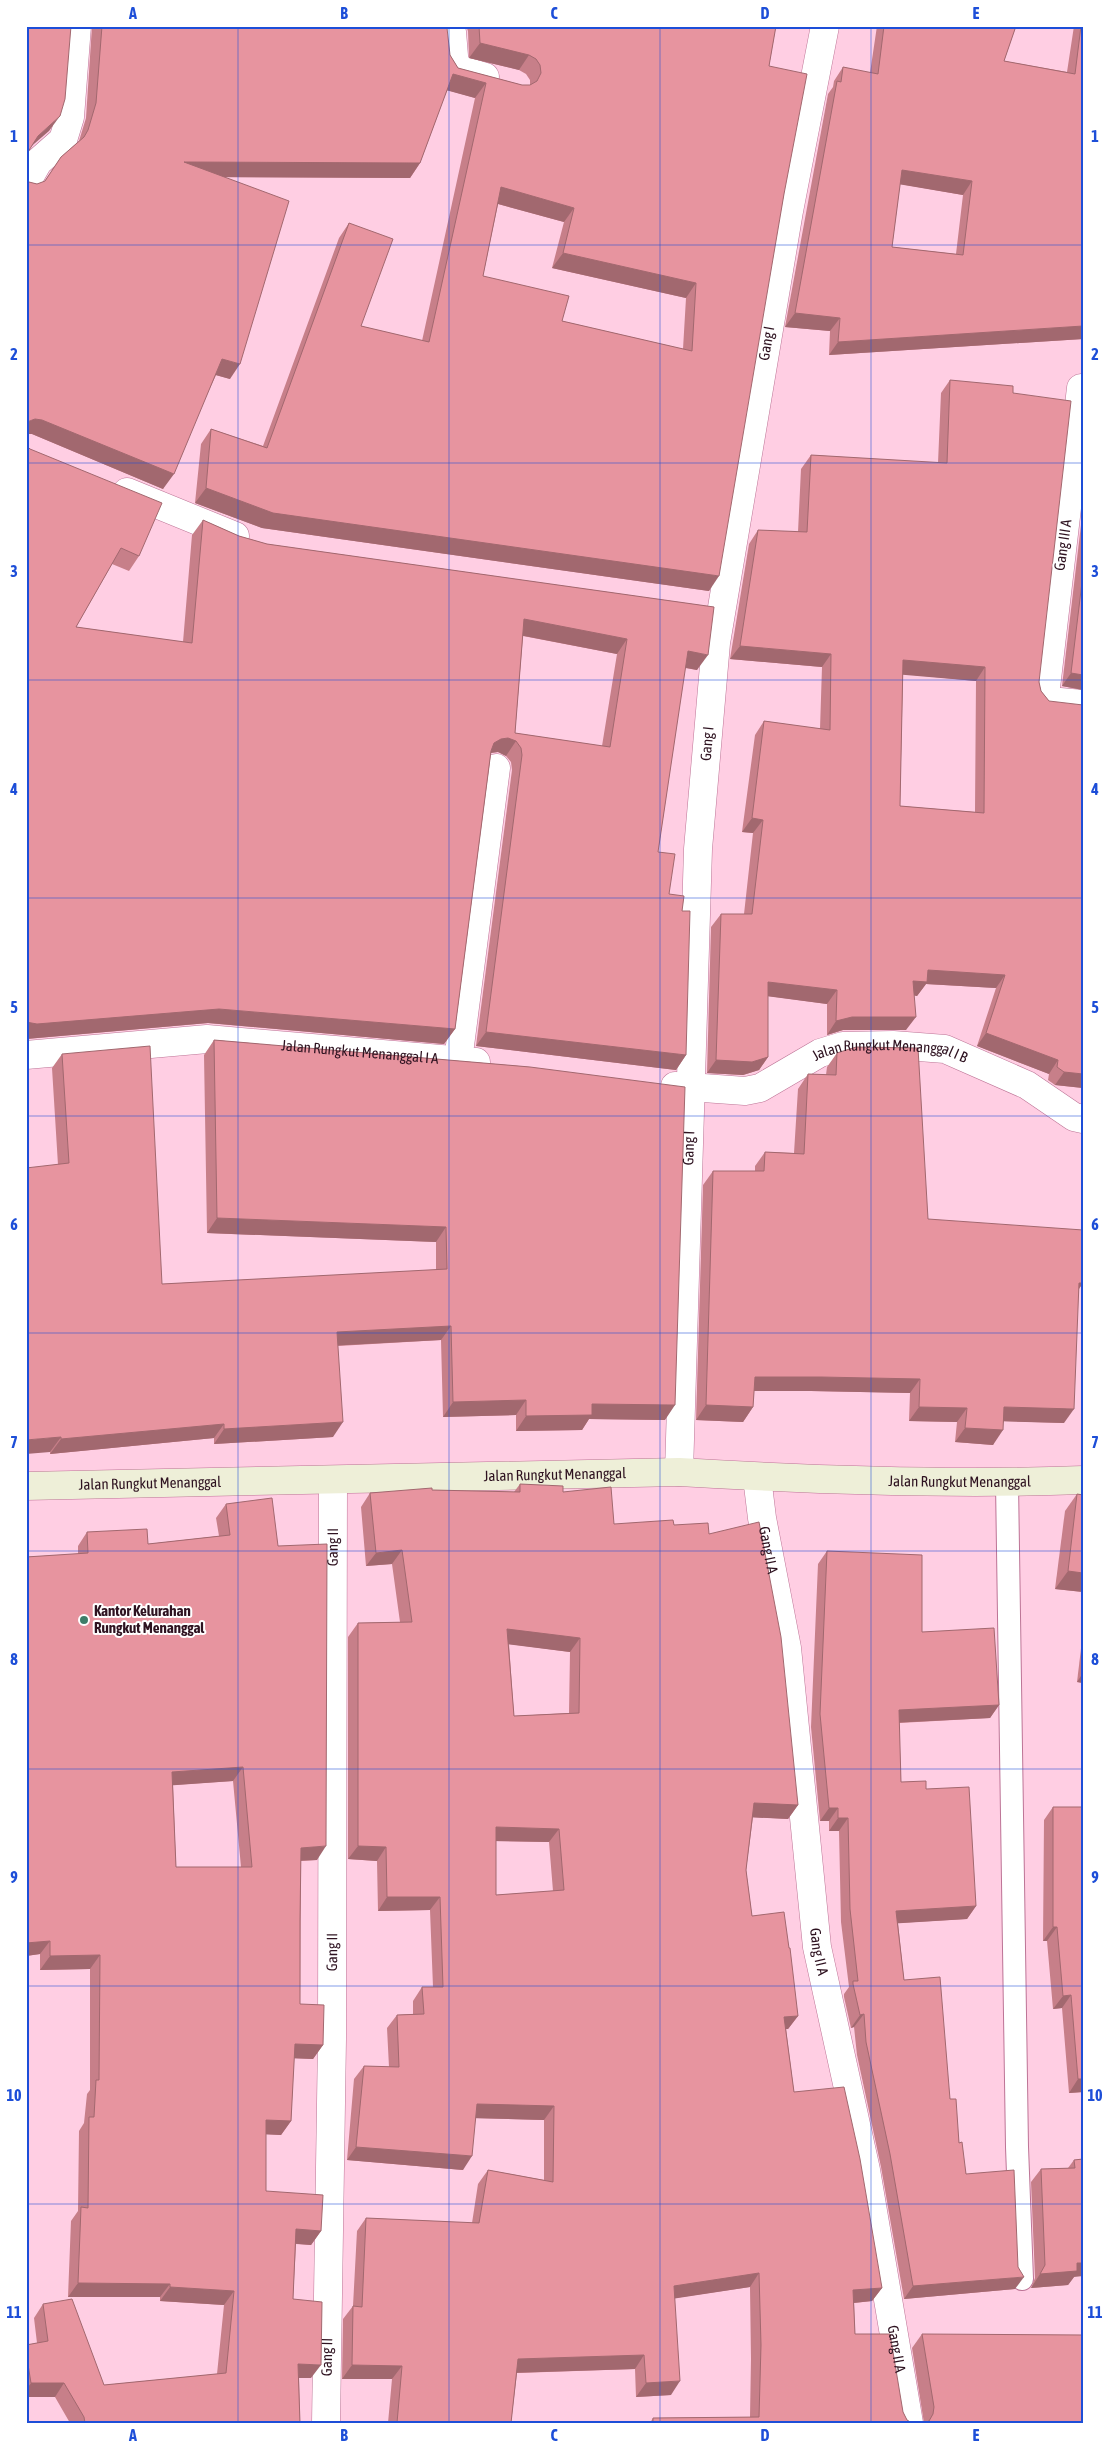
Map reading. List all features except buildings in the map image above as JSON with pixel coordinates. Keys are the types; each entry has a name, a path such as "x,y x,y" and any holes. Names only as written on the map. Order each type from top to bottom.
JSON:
{"main road":[{"name":"Jalan Rungkut Menanggal","path":"26,1486 679,1472 757,1477 1007,1483 1083,1480"}],"street":[{"path":"30,167 63,140 70,117 77,26"},
{"path":"423,26 444,28 452,32 454,64 458,71 506,82"},
{"name":"Gang I","path":"679,1472 698,848 716,643 711,607 825,26"},
{"name":"Gang III A","path":"1081,388 1045,696 1048,701 1083,704"},
{"path":"106,483 235,536 259,543"},
{"path":"458,1061 496,768"},
{"name":"Jalan Rungkut Menanggal I A","path":"26,1055 207,1039 503,1065"},
{"name":"Jalan Rungkut Menanggal I B","path":"692,1088 745,1090 760,1088 820,1053 843,1046 893,1045 945,1049 1026,1085 1074,1117 1083,1119"},
{"path":"654,1083 692,1088"},
{"name":"Gang II A","path":"757,1477 762,1518 787,1648 817,1947 866,2170 909,2423"},
{"name":"Gang II","path":"326,2423 332,2039 333,1480"}],"lane":[{"path":"1007,1483 1017,2137 1022,2279"}],"place":[{"name":"Kantor Kelurahan Rungkut Menanggal","path":"84,1620"}]}
